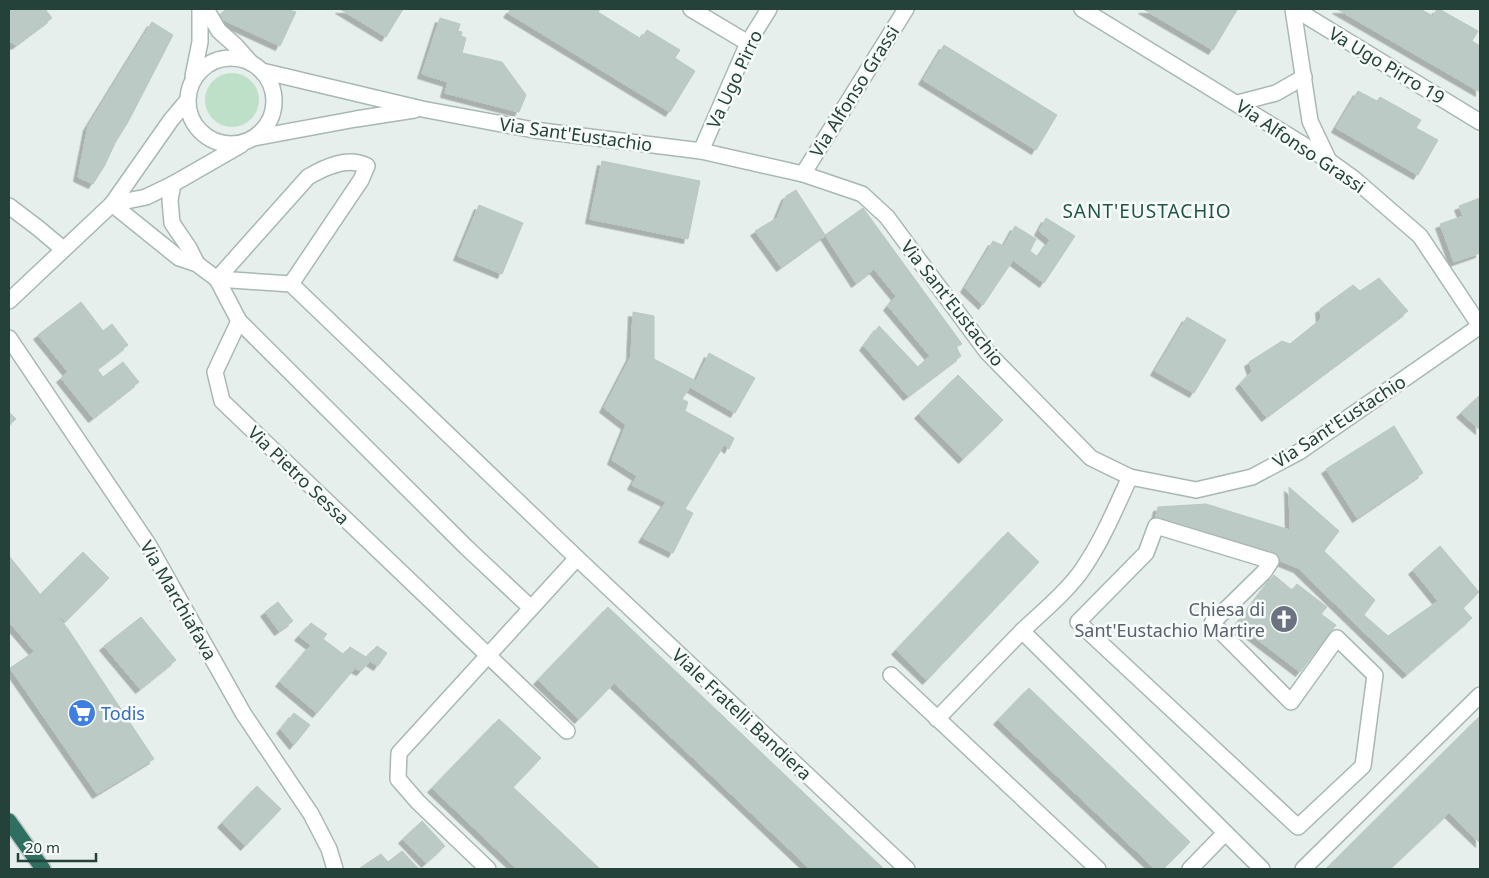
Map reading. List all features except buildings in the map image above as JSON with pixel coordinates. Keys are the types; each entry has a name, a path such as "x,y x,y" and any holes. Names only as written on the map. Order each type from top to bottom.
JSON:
{"highway":[{"path":"9,820 42,869"}],"street":[{"path":"9,301 62,249 112,204 187,101 200,42 200,9"},
{"path":"112,204 146,197 173,184 262,132 269,123 273,113 274,102 269,80 219,31 206,9"},
{"path":"691,9 748,43"},
{"name":"Va Ugo Pirro","path":"701,151 748,43 769,9"},
{"name":"Via Alfonso Grassi","path":"803,174 906,9"},
{"name":"Via Alfonso Grassi","path":"1082,9 1238,103 1353,178 1420,236 1480,326"},
{"path":"1294,9 1310,121 1328,160"},
{"name":"Va Ugo Pirro 19","path":"1294,9 1480,122"},
{"path":"193,78 203,66 214,60 237,59 256,67"},
{"name":"Via Sant'Eustachio","path":"256,67 422,109 534,130 701,151 803,174 862,194 887,217 986,352 1091,458 1130,477 1196,490 1252,477 1299,452 1480,326"},
{"path":"1238,103 1276,93 1304,77"},
{"path":"187,101 189,113 195,126 205,136 217,143 231,145 249,140"},
{"name":"Via Sant'Eustachio","path":"249,140 356,119 422,109"},
{"path":"358,162 367,166 361,180 291,284 217,279 308,177 325,167 345,163 358,162"},
{"path":"173,184 170,200 172,223 197,264"},
{"path":"112,204 179,258 197,264 217,279 239,321 466,547 531,608"},
{"path":"9,206 62,249"},
{"name":"Viale Fratelli Bandiera","path":"291,284 906,869"},
{"name":"Via Pietro Sessa","path":"239,321 215,372 222,401 567,731"},
{"name":"Via Marchiafava","path":"9,338 148,544 242,713 311,814 329,849 335,869"},
{"path":"937,719 1084,568 1106,528 1130,477"},
{"path":"1156,526 1271,561 1264,572 1212,623 1292,702 1337,638 1375,675 1363,766 1298,827 1078,622 1146,553 1156,526"},
{"path":"488,869 418,802 398,779 399,753 577,558"},
{"path":"1022,631 1262,869"},
{"path":"891,675 1098,869"},
{"path":"1303,869 1479,699"},
{"path":"1190,869 1225,833"}],"green space":[{"path":"227,73 237,73 247,77 255,85 259,100 255,115 247,123 237,127 227,127 217,123 209,115 205,105 205,95 209,85 217,77"}],"place":[{"name":"Chiesa di Sant'Eustachio Martire","path":"1284,619"},
{"name":"Todis","path":"82,713"}],"district":[{"name":"SANT'EUSTACHIO","path":"1147,211"}]}
